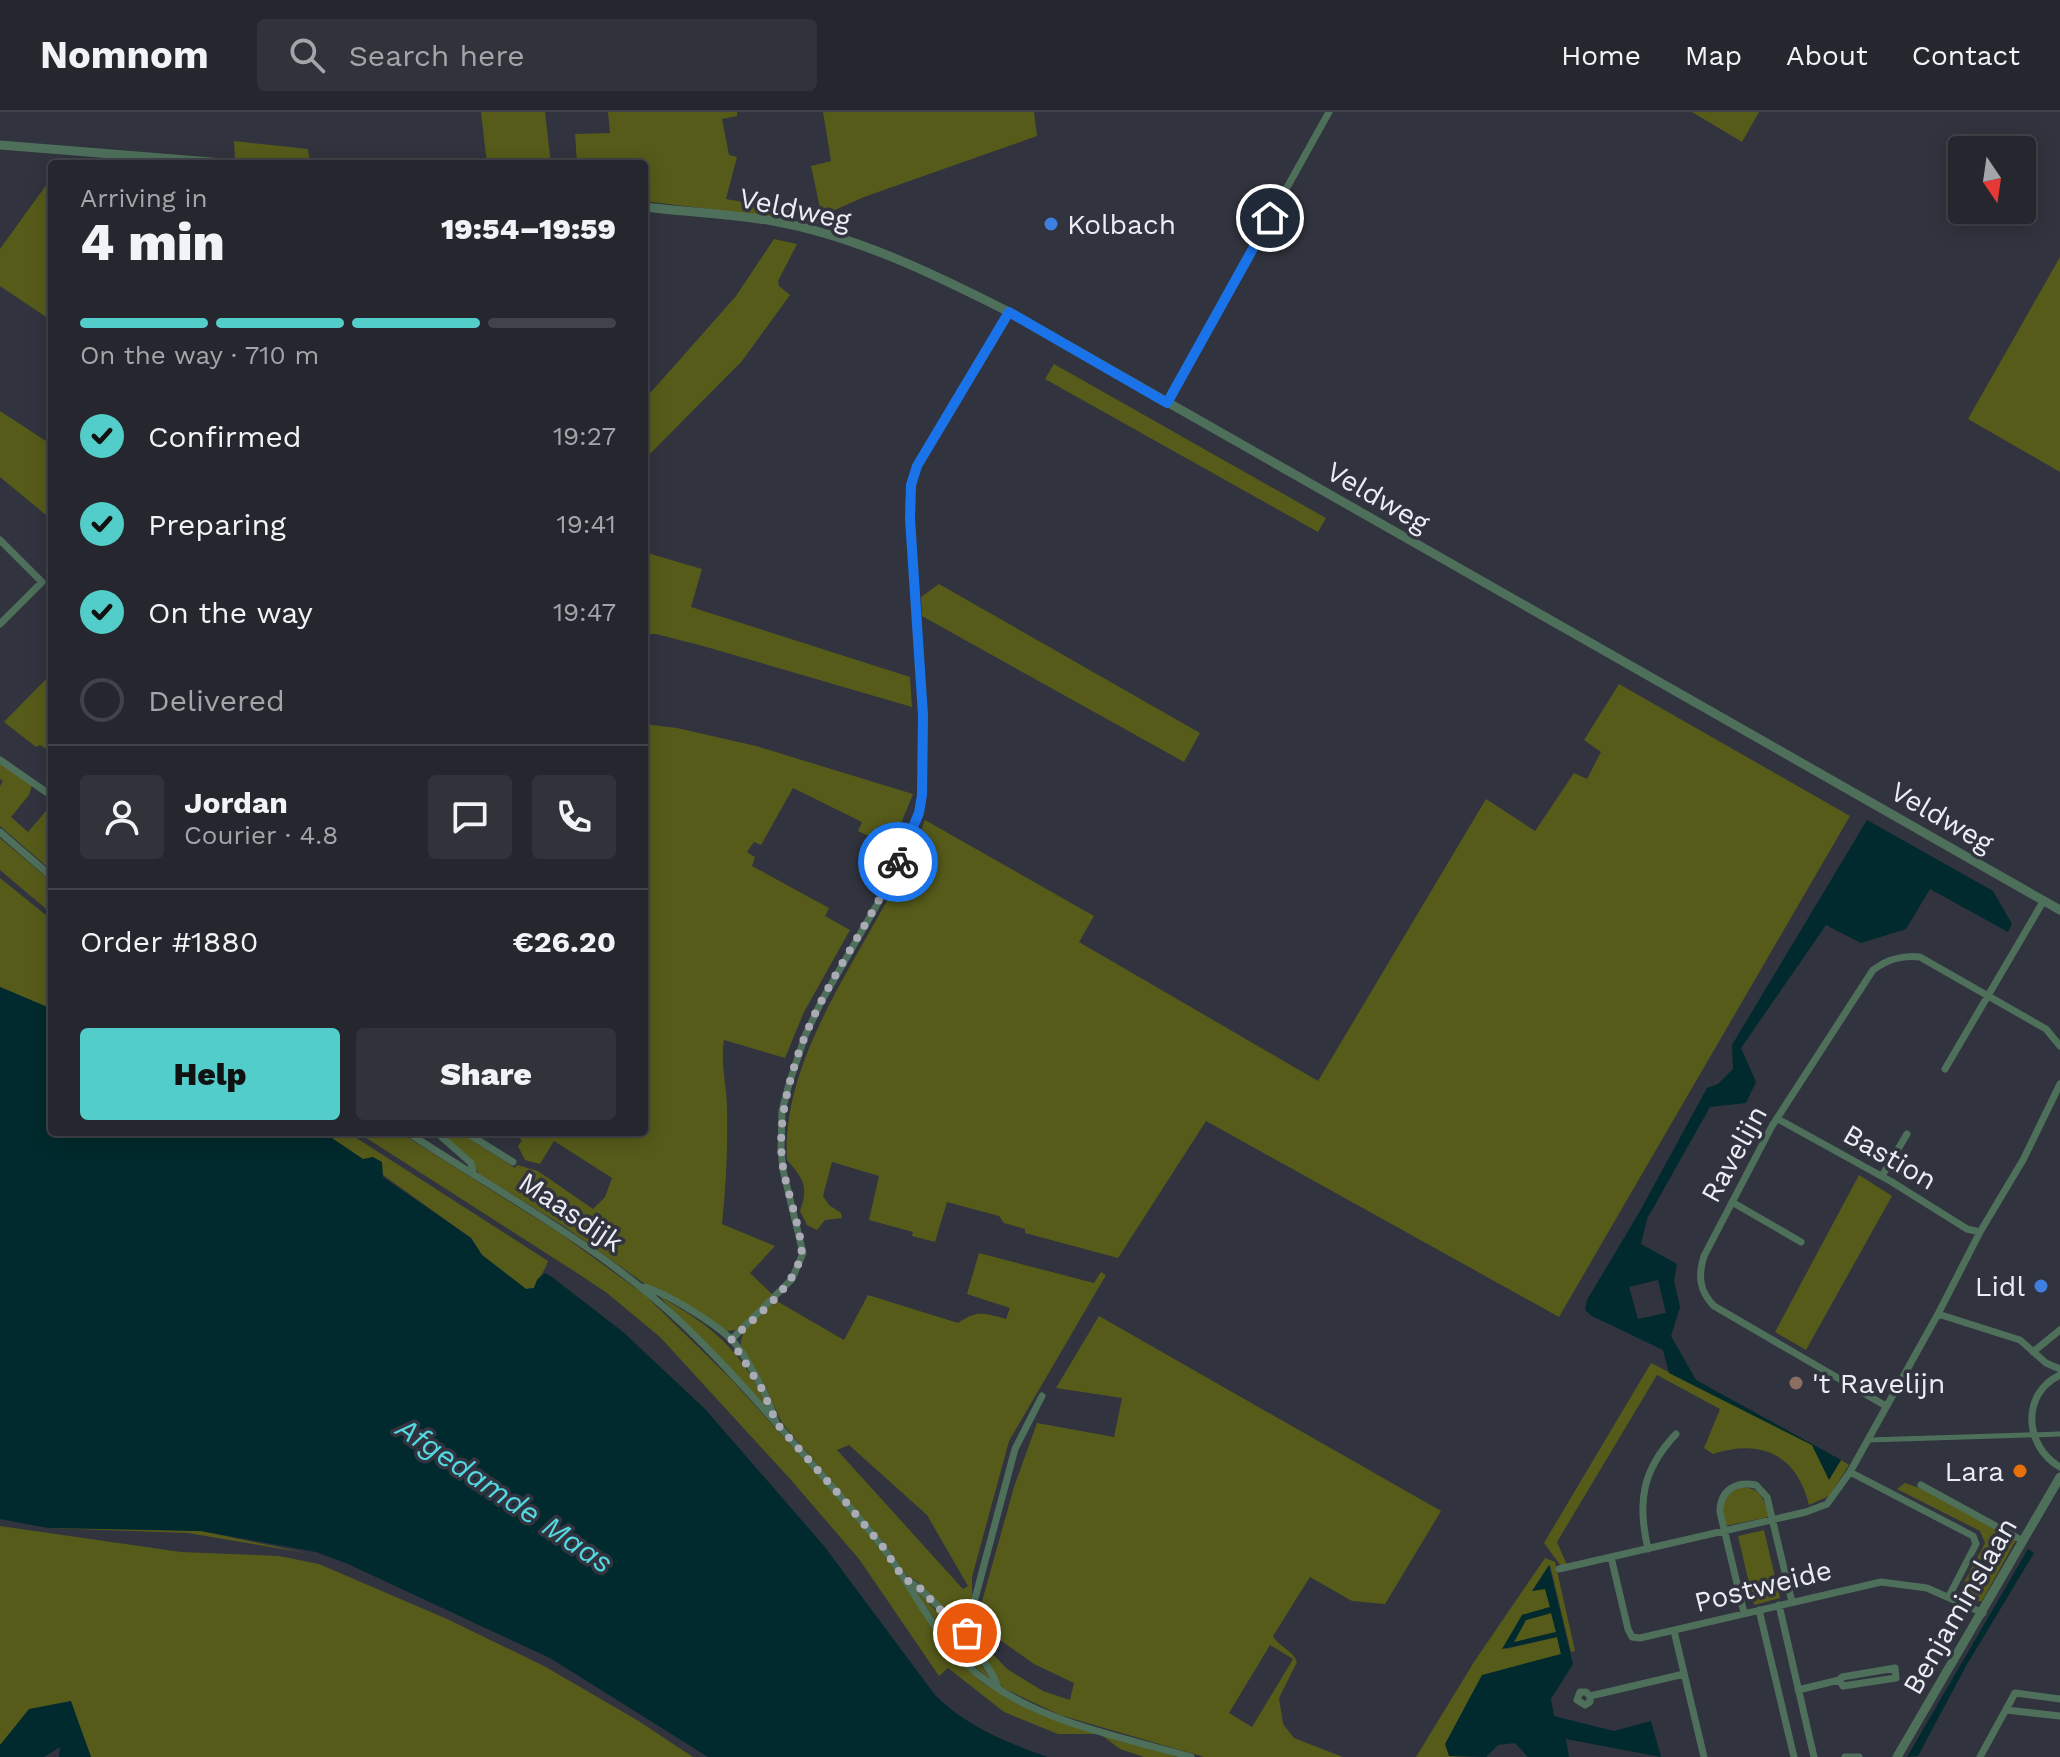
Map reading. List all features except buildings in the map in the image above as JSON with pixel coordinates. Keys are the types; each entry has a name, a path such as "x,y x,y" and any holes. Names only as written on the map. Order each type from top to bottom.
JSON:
{"street":[{"path":"1167,403 1329,112"},
{"path":"0,145 186,160"},
{"name":"Veldweg","path":"648,207 774,221 872,250 936,275 1009,312 2060,910"},
{"path":"731,1340 792,1279 803,1253 781,1149 782,1111 789,1084 821,1002 886,889 919,813 923,779 923,715 910,519 911,485 917,466 1009,312"},
{"path":"0,540 42,582 0,624"},
{"path":"0,760 48,793"},
{"path":"0,832 48,874"},
{"path":"1945,1069 2044,900"},
{"name":"Ravelijn","path":"1886,1406 1782,1347 1708,1300 1701,1285 1701,1268 1732,1202 1778,1119 1873,970 1884,962 1907,955 1920,957 2046,1029 2060,1046"},
{"path":"1559,1569 1724,1532 1818,1509 1827,1504 1850,1472 1938,1314 1980,1232 2023,1160 2060,1084"},
{"name":"Bastion","path":"1778,1119 1882,1176 1967,1229 1980,1232"},
{"path":"1882,1176 1907,1134"},
{"name":"Maasdijk","path":"413,1136 563,1231 642,1287 688,1329 777,1424 873,1535 951,1650 998,1689 1018,1701 1068,1721 1191,1757"},
{"name":"Maasdijk","path":"441,1136 471,1163 474,1175"},
{"name":"Maasdijk","path":"471,1136 513,1162"},
{"path":"1732,1202 1801,1242"},
{"name":"Maasdijk","path":"642,1287 668,1297 731,1340 762,1389 777,1424"},
{"path":"1938,1314 2020,1340 2060,1372 2036,1398 2031,1415 2032,1435 2038,1448 2049,1461 2060,1467"},
{"path":"2033,1352 2060,1330"},
{"path":"965,1636 1015,1449 1042,1396"},
{"path":"1648,1549 1641,1509 1646,1480 1663,1448 1676,1434"},
{"path":"1868,1440 2060,1434"},
{"path":"1850,1472 1973,1536 1976,1544 1949,1596"},
{"name":"Benjaminslaan","path":"1897,1757 2060,1477"},
{"path":"1744,1613 1720,1512 1720,1501 1729,1489 1738,1484 1756,1485 1764,1493 1792,1602"},
{"path":"1921,1485 2023,1541"},
{"name":"Postweide","path":"1611,1557 1632,1637 1674,1631 1881,1582 1916,1586 1949,1596 1983,1613"},
{"name":"Maasdijk","path":"904,1579 917,1585 965,1636 995,1678 998,1689"},
{"path":"1779,1605 1814,1757"},
{"path":"1759,1610 1794,1757"},
{"path":"1674,1631 1704,1757"},
{"path":"1798,1690 1842,1677 1895,1668 1896,1678 1843,1686 1839,1680"},
{"path":"1590,1696 1684,1674"},
{"path":"1777,1685 1796,1681"},
{"path":"1980,1757 2015,1693 2060,1699"},
{"path":"1782,1705 1801,1701"},
{"path":"2006,1710 2060,1716"},
{"path":"1845,1757 1859,1757"}],"green space":[{"path":"481,112 545,112 551,160 487,160"},
{"path":"608,112 737,112 737,116 722,119 729,155 737,157 726,199 793,211 791,219 648,201 648,160 577,160 575,134 610,133"},
{"path":"823,112 1034,112 1037,136 864,197 828,213 821,224 803,221 820,208 811,166 831,161"},
{"path":"1692,112 1759,112 1742,142"},
{"path":"234,141 308,149 309,160 243,160 235,159"},
{"path":"48,183 48,318 0,286 0,249"},
{"path":"774,239 797,244 778,281 779,286 790,295 742,361 648,456 648,395 736,296"},
{"path":"2060,257 2060,472 1968,419"},
{"path":"1054,364 1326,518 1318,532 1045,379"},
{"path":"0,411 48,442 48,517 0,477"},
{"path":"648,553 702,569 691,607 910,677 912,707 703,646 648,634"},
{"path":"939,584 1200,733 1184,762 922,616 921,597"},
{"path":"48,677 48,750 40,745 36,747 4,722"},
{"path":"1619,684 1850,816 1559,1317 1206,1121 1118,1258 1025,1233 1025,1229 1004,1223 999,1216 947,1202 935,1242 912,1236 913,1232 869,1220 879,1176 832,1162 823,1196 829,1205 841,1213 842,1218 825,1220 817,1230 807,1225 800,1211 803,1183 787,1160 789,1116 800,1072 817,1029 908,861 925,820 1094,916 1079,942 1318,1081 1486,799 1535,831 1574,773 1587,779 1601,752 1584,740"},
{"path":"648,724 756,746 913,794 883,867 876,863 884,843 858,831 862,822 793,788 761,845 754,842 747,852 755,857 752,866 829,908 825,916 850,930 804,1012 785,1058 724,1040 727,1138 722,1224 775,1246 750,1273 773,1295 737,1330 726,1331 660,1289 645,1284 565,1227 479,1174 473,1163 443,1136 465,1136 515,1168 517,1165 538,1171 593,1209 605,1197 612,1178 554,1141 540,1164 525,1160 518,1146 522,1140 516,1136 648,1136"},
{"path":"0,764 32,785 29,795 11,817 28,832 48,809 48,868 0,826 0,786 3,781 0,779"},
{"path":"0,838 48,879 48,911 0,870"},
{"path":"0,878 48,917 48,1007 0,987"},
{"path":"329,1136 353,1136 548,1261 534,1288 526,1289 482,1255 471,1238"},
{"path":"363,1136 405,1136 561,1234 645,1295 731,1379 842,1502 880,1549 949,1652 984,1684 1034,1712 1177,1757 1144,1757 1120,1749 1100,1734 1058,1734 1004,1712 948,1668 939,1676 859,1559 791,1480 660,1337 607,1293"},
{"path":"1859,1175 1892,1196 1806,1350 1775,1332"},
{"path":"979,1253 1094,1283 1101,1272 1106,1275 1009,1441 972,1577 972,1596 963,1631 918,1582 906,1575 886,1545 782,1423 765,1386 741,1349 741,1341 747,1328 775,1300 844,1340 868,1295 958,1323 980,1314 1006,1319 1010,1308 967,1294","holes":["849,1445 927,1515 968,1586 963,1589 837,1450"]},
{"path":"659,1296 696,1319 725,1343 749,1372 769,1411"},
{"path":"1099,1316 1441,1511 1385,1604 1352,1601 1310,1577 1273,1636 1297,1662 1279,1698 1283,1724 1294,1738 1343,1757 1204,1757 1060,1715 1003,1688 974,1645 973,1633 1007,1669 1043,1691 1070,1700 1074,1683 1034,1664 976,1623 1014,1487 1037,1423 1114,1437 1122,1398 1056,1388","holes":["1270,1645 1293,1659 1252,1727 1229,1713"]},
{"path":"1651,1363 1812,1445 1829,1479 1841,1460 1849,1465 1829,1496 1809,1505 1796,1474 1774,1455 1747,1448 1713,1454 1704,1448 1720,1409 1657,1375 1557,1542 1567,1565 1561,1566 1544,1543"},
{"path":"1905,1483 1928,1491 2016,1540 1982,1601 1973,1602 1962,1596 1960,1590 1985,1543 1980,1531 1897,1489"},
{"path":"1739,1487 1757,1491 1769,1517 1725,1526 1724,1503 1729,1494"},
{"path":"0,1526 181,1552 279,1556 319,1564 447,1619 544,1666 693,1757 91,1757 70,1701 9,1736 0,1745"},
{"path":"48,1528 201,1531 306,1553 188,1533"},
{"path":"1764,1530 1780,1598 1754,1605 1738,1536"},
{"path":"1545,1558 1555,1562 1575,1651 1571,1652 1550,1565 1533,1591 1545,1588 1550,1607 1522,1615 1506,1649 1557,1637 1561,1654 1449,1756 1472,1757 1416,1757 1474,1662"},
{"path":"913,1586 966,1643 992,1681 948,1637"},
{"path":"1552,1613 1556,1632 1513,1643 1526,1620"}],"water":[{"path":"1867,820 1993,891 2012,924 2008,932 1930,889 1906,929 1861,943 1826,925 1741,1048 1756,1082 1746,1103 1710,1107 1647,1219 1641,1244 1677,1264 1674,1281 1680,1307 1671,1336 1696,1380 1841,1460 1829,1480 1812,1445 1669,1373 1663,1350 1585,1310 1587,1300 1707,1088 1718,1084 1733,1069 1732,1045","holes":["1658,1280 1666,1313 1638,1319 1629,1287"]},
{"name":"Afgedamde Maas","path":"0,987 48,1007 48,1136 329,1136 363,1159 373,1157 382,1162 383,1177 471,1238 482,1255 526,1289 534,1288 545,1273 552,1277 623,1332 705,1409 824,1546 935,1695 960,1716 988,1732 1048,1757 708,1757 550,1658 316,1552 201,1531 48,1528 0,1519"},
{"path":"1992,1537 2003,1542 2004,1548 1976,1593 1968,1588 1969,1582 1977,1565 1993,1546"},
{"path":"2028,1549 2034,1553 1966,1666 1918,1756 1907,1757"},
{"path":"1549,1565 1573,1664 1551,1699 1554,1716 1614,1731 1651,1721 1661,1757 1566,1739 1569,1757 1528,1757 1515,1743 1498,1745 1486,1757 1449,1756 1445,1744 1482,1675 1561,1654 1557,1637 1502,1649 1522,1615 1550,1607 1545,1589 1532,1591","holes":["1551,1613 1556,1632 1514,1642 1526,1620"]},
{"path":"71,1701 91,1757 59,1757 60,1747 44,1757 0,1757 0,1745 29,1709"}],"way so far":[{"path":"898,862 805,1036 782,1111 783,1170 803,1253 792,1279 731,1340 762,1389 777,1424 883,1547 904,1579 917,1585 965,1636 967,1633"}],"place":[{"name":"Kolbach","path":"1051,224"},
{"name":"Lidl","path":"2041,1286"},
{"name":"'t Ravelijn","path":"1796,1383"},
{"name":"Lara","path":"2020,1471"}],"route":[{"path":"898,862 919,813 922,795 923,715 909,502 917,466 1009,312 1167,403 1270,218"}]}
